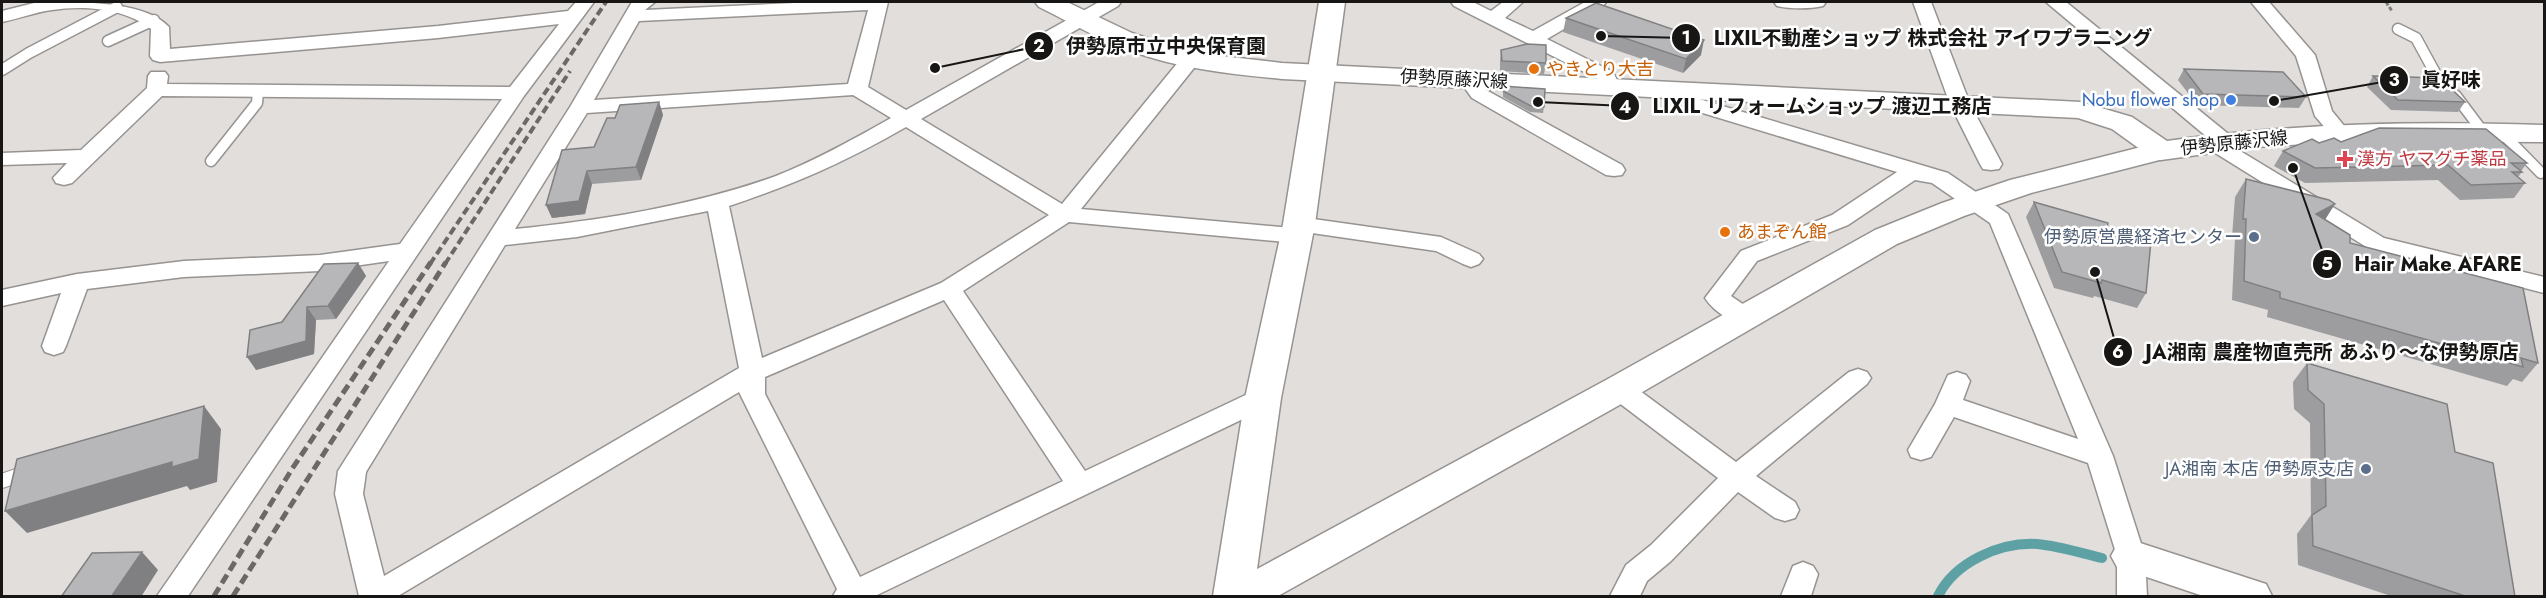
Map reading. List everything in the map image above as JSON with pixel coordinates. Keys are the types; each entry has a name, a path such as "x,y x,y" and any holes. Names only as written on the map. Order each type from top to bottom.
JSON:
{"street":[{"path":"2,17 58,2 105,4 154,20 160,27 157,90 64,178"},
{"name":"伊勢原藤沢線","path":"1048,2 1123,39 1191,59 1234,67 1611,88 2081,110 2122,123 2161,151 2218,142 2340,133 2421,130 2544,134"},
{"path":"499,238 577,230 717,202 794,176 845,153 1112,2"},
{"path":"1233,597 1263,398 1297,230 1332,2"},
{"path":"1460,2 1606,76 1611,88"},
{"path":"1492,19 1514,2"},
{"path":"1533,39 1596,2"},
{"path":"1783,2 1821,7"},
{"path":"1922,2 1960,104 1991,164"},
{"path":"2055,2 2218,142 2376,243 2544,285"},
{"path":"2260,2 2305,55 2322,112 2340,133"},
{"path":"857,89 878,3 640,9 352,471 349,494 374,596 752,372 949,289 1065,215 1191,59"},
{"path":"160,56 438,32 581,9"},
{"path":"172,597 516,93 581,9"},
{"path":"1469,80 1479,94 1614,170"},
{"path":"580,107 857,89 1065,215 1297,230 1441,244 1471,259"},
{"path":"157,90 516,93"},
{"path":"1688,91 1690,103 1940,178 1976,200 2000,219 2099,456 2131,556 2132,597"},
{"path":"1243,597 1886,237 1976,200 2082,169 2161,151"},
{"path":"2,160 87,156"},
{"path":"1744,317 1717,298 1749,256 1840,219 1907,175 1918,172"},
{"path":"717,202 752,372 752,394 852,596 1263,398"},
{"path":"2,298 77,282 184,269 320,263 407,251"},
{"path":"54,346 77,282"},
{"path":"949,289 1080,485"},
{"path":"1625,597 1636,573 1661,553 1736,477 1858,378"},
{"path":"1619,388 1736,477 1785,510"},
{"path":"1921,450 1953,393 2099,456"},
{"path":"2131,556 2252,597"}],"lane":[{"path":"2,70 29,53 117,7"},
{"path":"108,41 154,20"},
{"path":"2398,29 2416,38 2440,82 2492,132 2541,173"},
{"path":"211,161 257,104 258,91"},
{"path":"2,481 46,466"}],"building":[{"path":"1596,3 1704,40 1686,59 1566,18"},
{"path":"1527,44 1546,45 1546,63 1502,61 1501,50"},
{"path":"2184,69 2283,72 2306,97 2203,94"},
{"path":"2373,76 2440,78 2465,102 2398,100"},
{"path":"1503,86 1545,89 1544,107 1531,106 1503,91"},
{"path":"659,102 636,167 587,171 579,201 546,205 562,150 594,147 607,118 615,118 620,105"},
{"path":"2379,128 2486,129 2527,163 2511,163 2522,172 2512,172 2525,183 2471,185 2448,165 2315,168 2283,151 2312,139 2319,143 2334,138 2341,142"},
{"path":"2246,179 2329,200 2335,204 2316,214 2350,235 2350,243 2523,288 2538,363 2521,358 2523,367 2280,298 2280,292 2244,281 2246,219 2243,219"},
{"path":"2034,202 2108,223 2107,229 2151,241 2146,293 2102,280 2101,283 2062,272"},
{"path":"358,263 328,306 307,307 306,341 247,357 250,330 282,322 324,264"},
{"path":"2307,363 2447,404 2455,452 2493,463 2515,597 2468,597 2313,546 2312,515 2326,506 2324,404 2308,390"},
{"path":"204,406 199,459 172,467 172,462 5,511 17,459"},
{"path":"142,552 111,597 61,597 92,553"}],"waterway":[{"path":"1938,596 1955,573 1967,564 1980,556 2008,546 2045,545 2102,558"}],"railway":[{"path":"430,264 606,2"},
{"path":"445,264 570,71"},
{"path":"214,596 292,469 431,262"},
{"path":"233,596 446,262"}],"place":[{"name":"LIXIL不動産ショップ 株式会社 アイワプラニング","path":"1601,36"},
{"name":"伊勢原市立中央保育園","path":"935,68"},
{"name":"やきとり大吉","path":"1534,69"},
{"name":"Nobu flower shop","path":"2231,100"},
{"name":"眞好味","path":"2274,101"},
{"name":"LIXIL リフォームショップ 渡辺工務店","path":"1538,102"},
{"name":"漢方 ヤマグチ薬品","path":"2345,159"},
{"name":"Hair Make AFARE","path":"2293,168"},
{"name":"あまぞん館","path":"1725,232"},
{"name":"伊勢原営農経済センター","path":"2254,237"},
{"name":"JA湘南 農産物直売所 あふり～な伊勢原店","path":"2095,272"},
{"name":"JA湘南 本店 伊勢原支店","path":"2366,469"}]}
